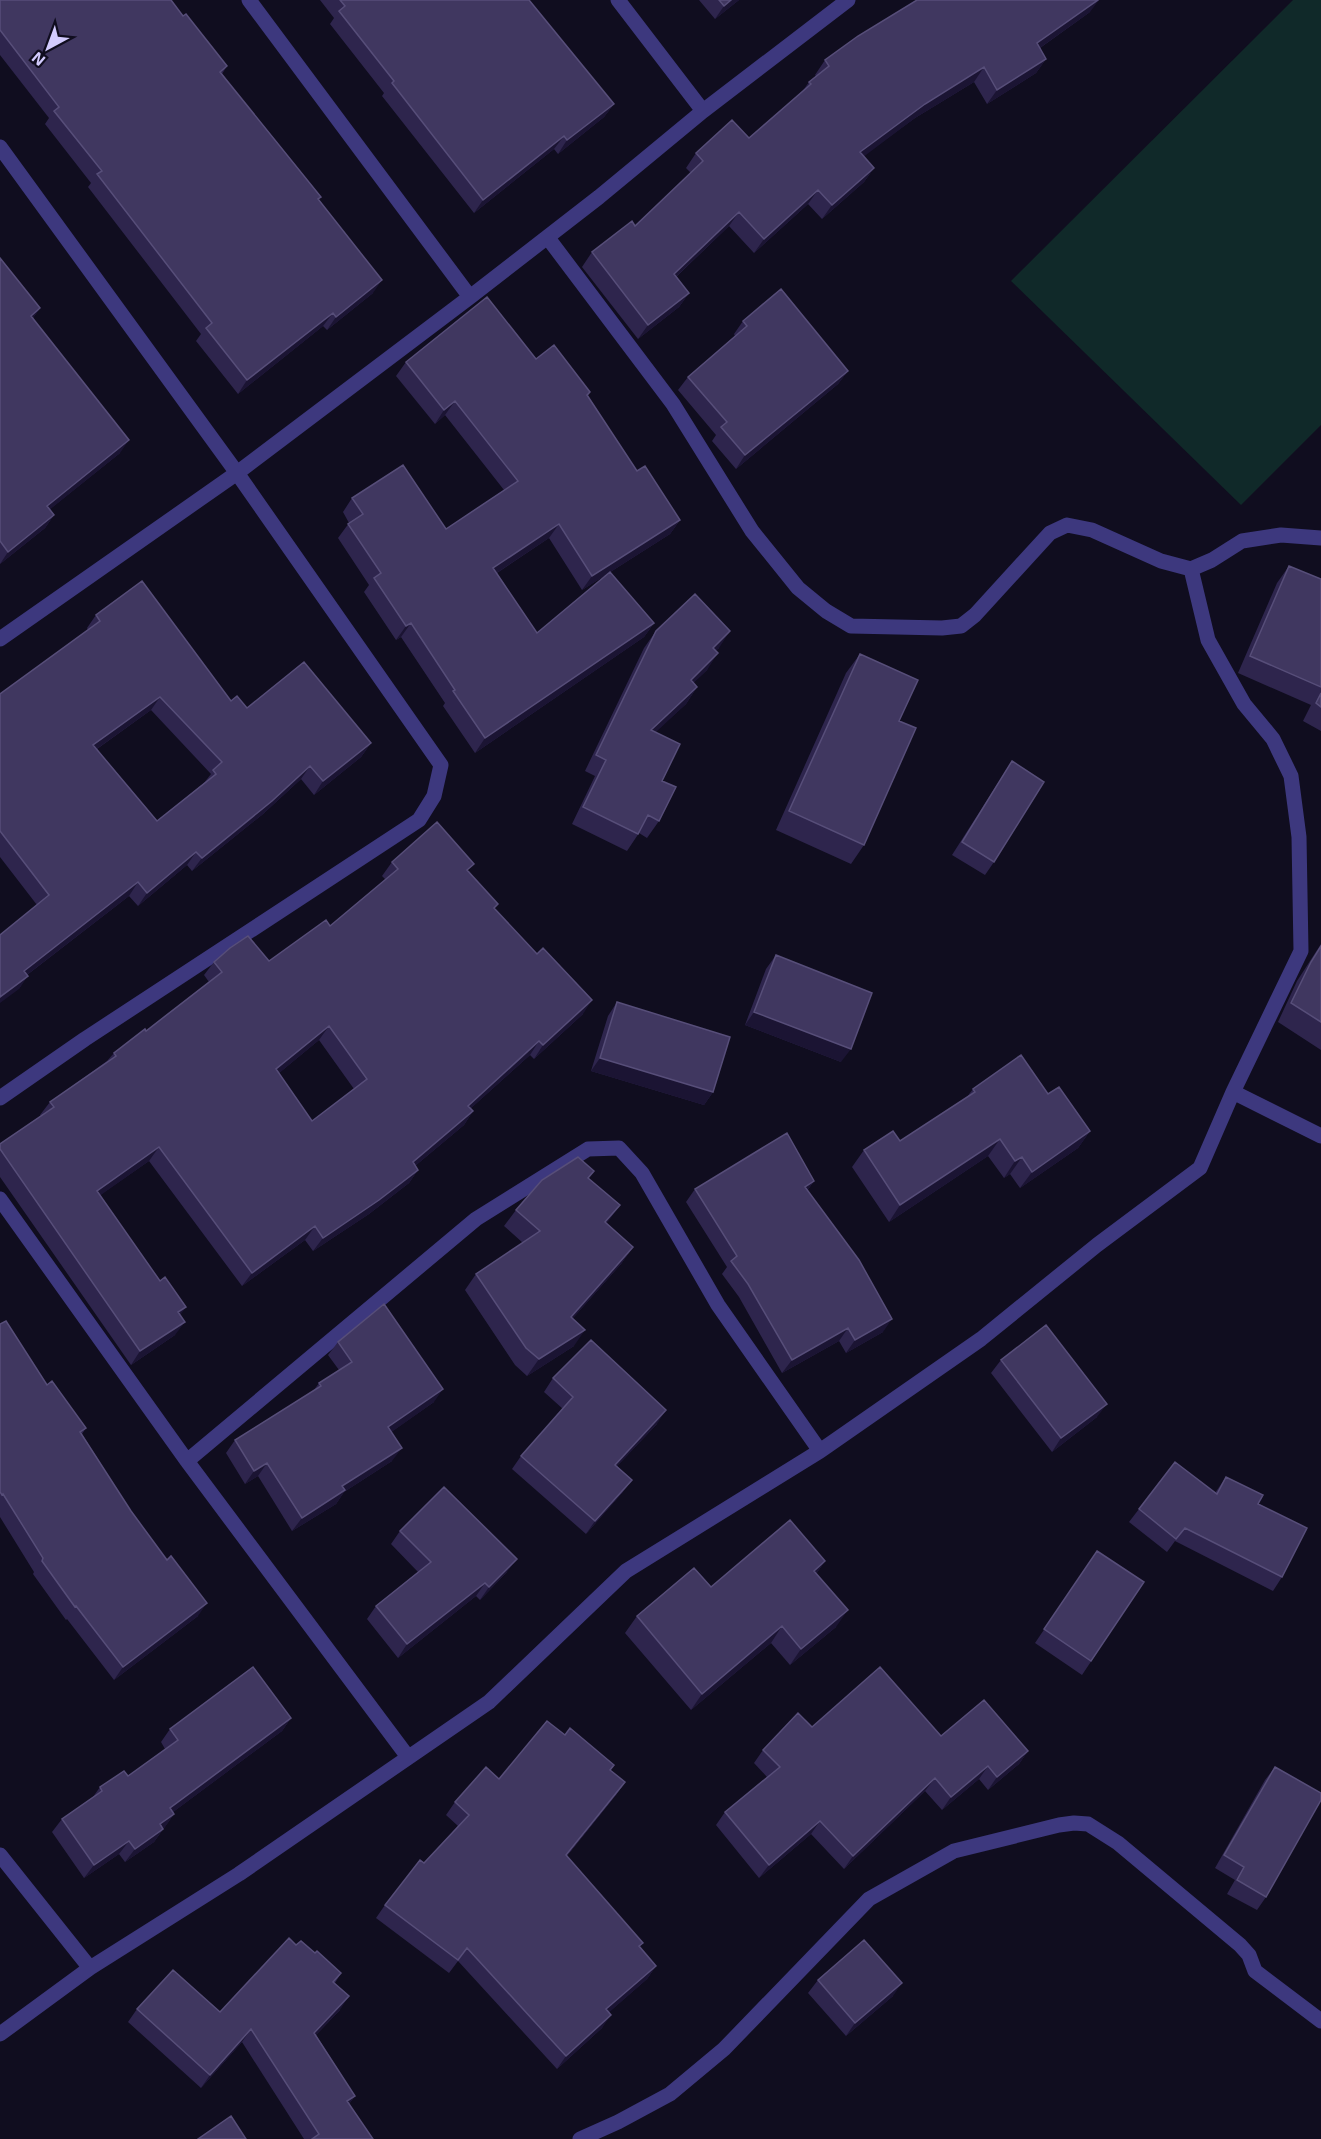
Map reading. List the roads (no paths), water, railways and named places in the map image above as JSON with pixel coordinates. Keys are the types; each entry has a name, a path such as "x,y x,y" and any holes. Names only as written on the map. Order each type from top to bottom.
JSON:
{"street":[{"path":"249,0 470,297"},
{"path":"618,0 703,111"},
{"path":"0,639 237,472 470,297 548,238 703,111 848,0"},
{"path":"0,147 237,472 441,765 434,796 419,820 85,1039 0,1098"},
{"path":"548,238 673,404 752,531 798,588 826,611 851,626 942,628 961,626 975,615 1050,533 1067,525 1092,530 1161,561 1191,569 1212,560 1242,541 1281,535 1321,538"},
{"path":"0,2034 90,1968 238,1874 489,1702 626,1571 820,1451 981,1339 1097,1245 1200,1168 1233,1092 1301,951 1299,837 1291,776 1273,739 1244,704 1208,640 1191,569"},
{"path":"1233,1092 1321,1136"},
{"path":"187,1461 476,1219 588,1149 620,1148 642,1173 718,1305 820,1451"},
{"path":"0,1199 187,1461 408,1757"},
{"path":"580,2139 670,2094 724,2049 869,1899 954,1851 1074,1822 1088,1824 1118,1843 1240,1945 1249,1955 1254,1971 1321,2021"},
{"path":"0,1855 90,1968"}]}
